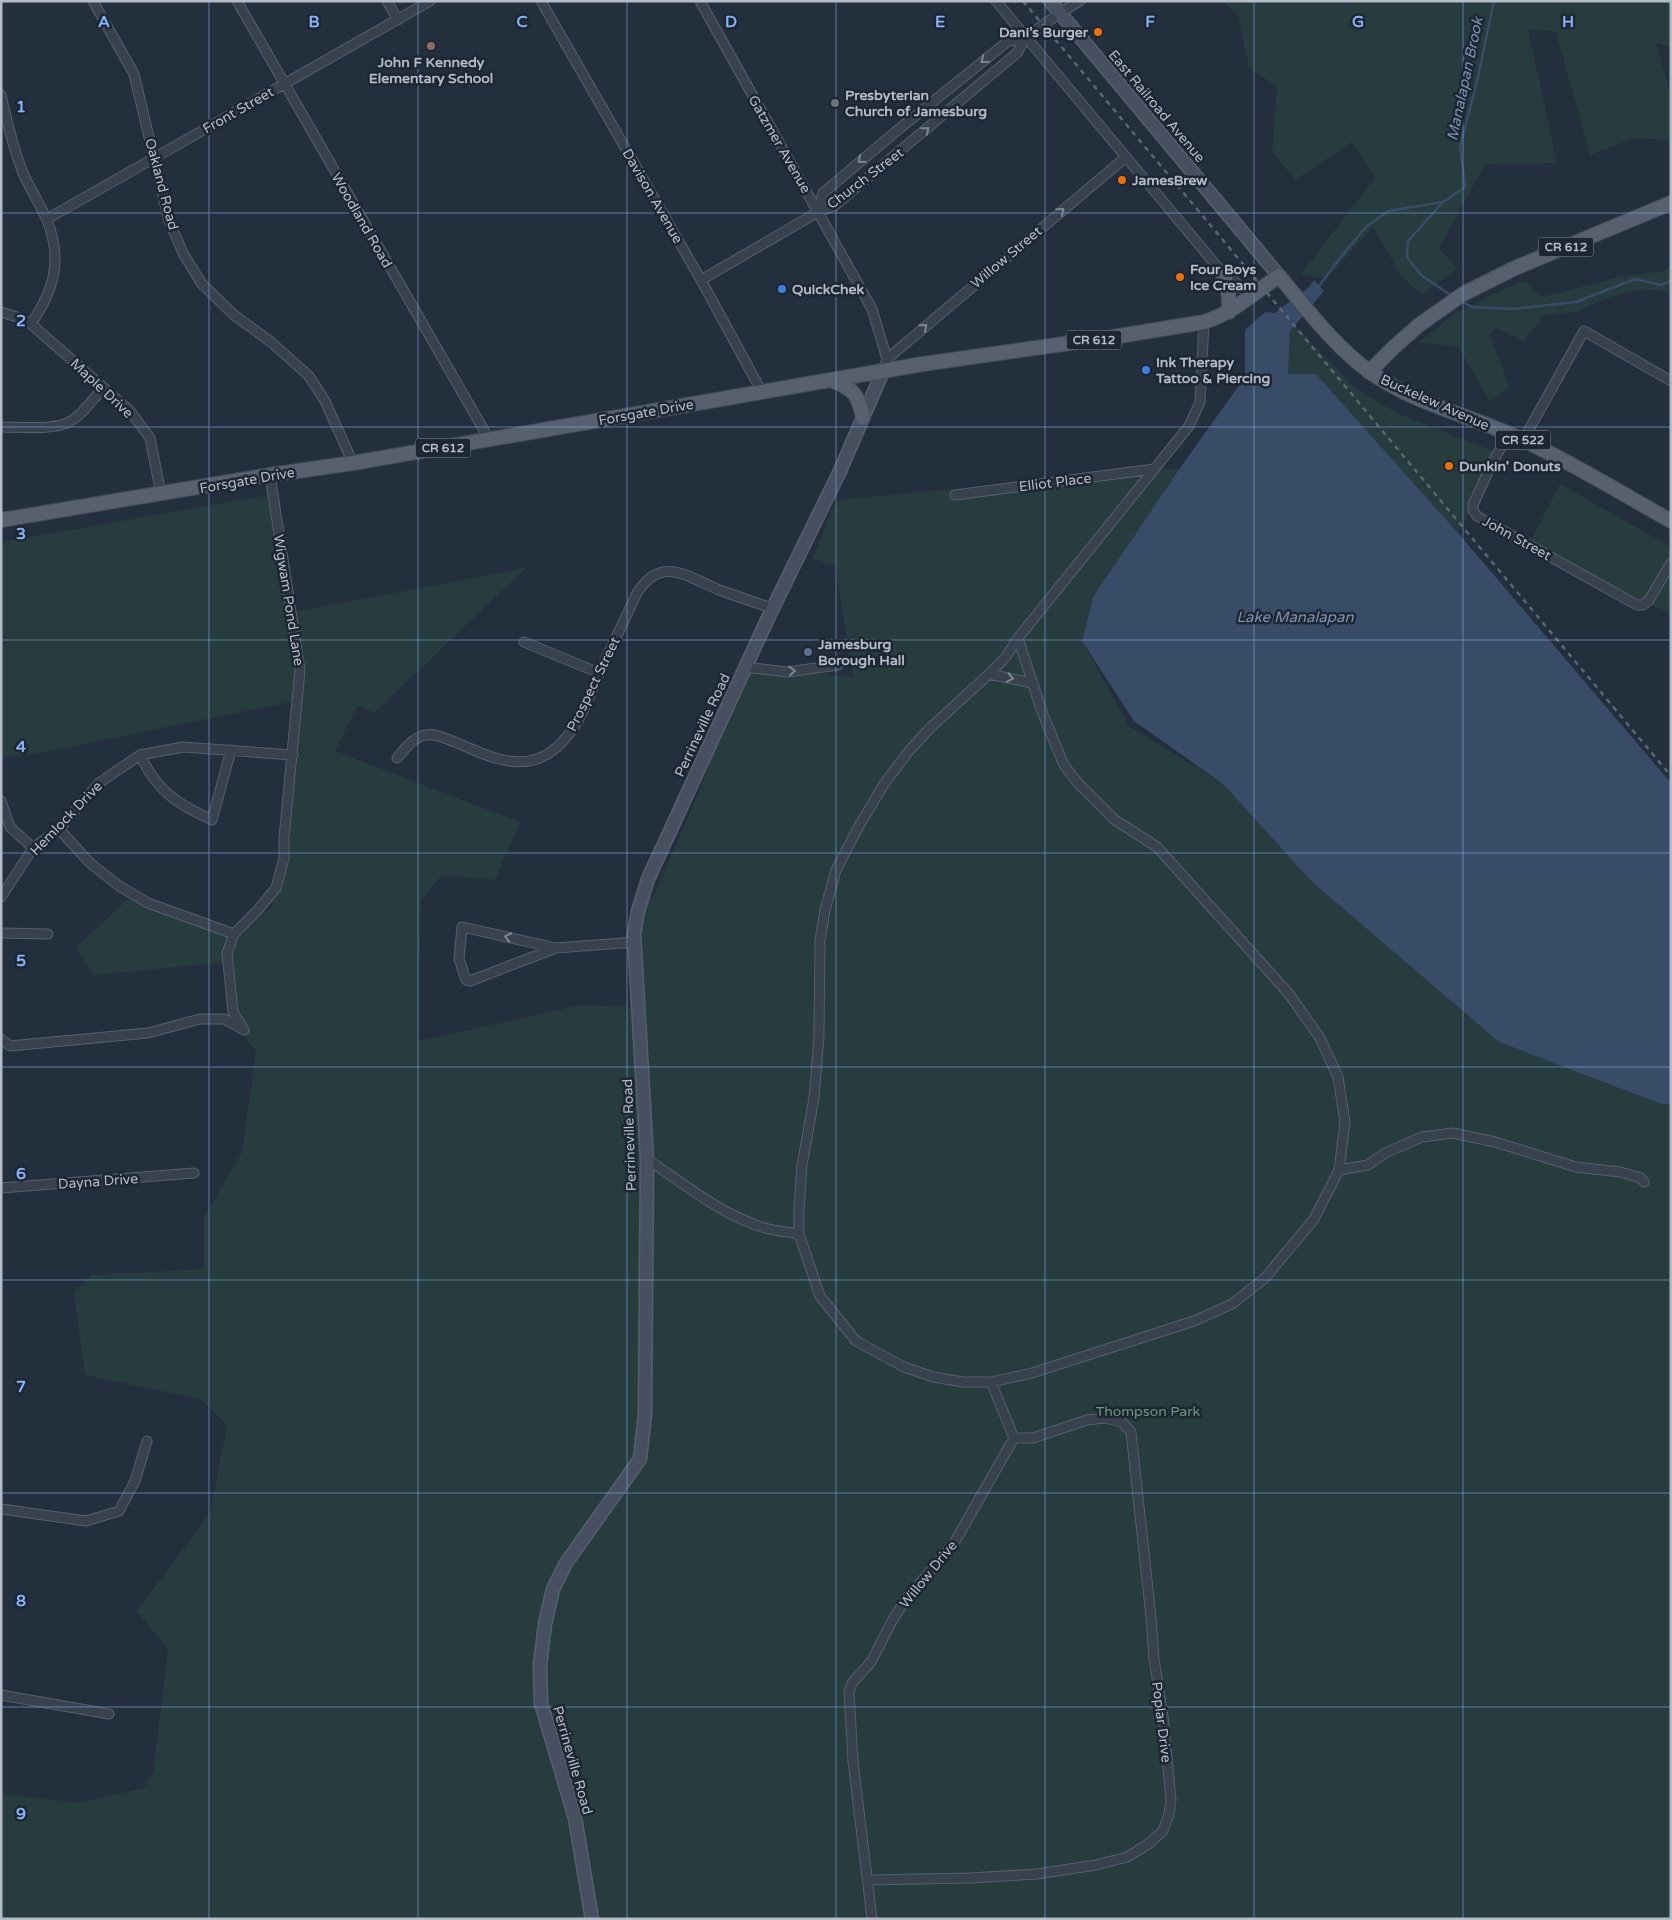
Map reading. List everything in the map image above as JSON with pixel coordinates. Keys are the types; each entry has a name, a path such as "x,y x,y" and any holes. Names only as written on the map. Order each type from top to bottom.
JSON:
{"main road":[{"name":"CR 612","path":"1369,372 1394,347 1442,308 1463,294 1515,268 1671,203"},
{"path":"1221,271 1229,290 1229,312"},
{"name":"Buckelew Avenue","path":"1279,276 1346,353 1369,372 1392,386 1414,396 1523,440 1671,521"},
{"name":"Forsgate Drive","path":"1,520 353,463 762,392 830,380 885,365 1113,338 1204,322 1219,318 1229,312 1279,276"},
{"path":"830,380 849,387 856,394 863,418"}],"street":[{"name":"Oakland Road","path":"93,1 134,74 169,222 184,255 202,284 234,315 271,342 308,376 325,401 353,463"},
{"name":"Woodland Road","path":"237,1 283,84 489,439"},
{"path":"387,1 398,20"},
{"name":"Front Street","path":"47,219 430,1"},
{"name":"Davison Avenue","path":"541,1 701,280 762,392"},
{"path":"996,1 1221,271 1250,296"},
{"name":"East Railroad Avenue","path":"1050,1 1279,276"},
{"name":"Church Street","path":"818,212 823,193 848,170 1007,42 1026,37 1080,1"},
{"name":"Gatzmer Avenue","path":"701,2 872,309 885,365"},
{"name":"Church Street","path":"818,212 834,206 919,136 1017,53 1026,37"},
{"path":"1,96 11,140 23,174 47,219 53,238 55,275 49,294 31,324"},
{"name":"Willow Street","path":"885,365 1126,157"},
{"path":"701,280 818,212"},
{"name":"Maple Drive","path":"1,312 31,324 130,411 150,438 160,494"},
{"path":"1018,638 1032,683 1064,765 1077,782 1115,820 1157,847 1289,994 1320,1038 1338,1077 1345,1122 1339,1170 1314,1219 1266,1278 1232,1304 1194,1321 1115,1348 1032,1373 991,1382 963,1382 933,1377 904,1367 856,1341 820,1296 800,1234 799,1208 802,1165 814,1098 819,1036 820,941 825,910 836,870 884,784 929,729 1005,658 1018,638 1189,426 1200,402 1204,322"},
{"path":"1523,440 1584,331 1671,381"},
{"name":"Perrineville Road","path":"592,1919 575,1818 541,1703 540,1665 545,1624 553,1589 566,1563 640,1458 645,1414 647,1159 634,934 638,911 648,879 772,608 840,471 885,365"},
{"path":"1,427 48,426 66,423 84,411 103,388"},
{"name":"John Street","path":"1508,434 1491,465 1473,505 1473,510 1477,516 1637,605 1643,605 1649,600 1671,563"},
{"name":"Elliot Place","path":"955,494 1154,469"},
{"name":"Wigwam Pond Lane","path":"234,934 276,888 284,858 284,838 300,670 270,475"},
{"name":"Prospect Street","path":"397,758 412,742 425,734 438,736 499,760 513,763 531,762 544,757 557,748 577,723 637,593 645,581 659,572 674,570 718,589 772,608"},
{"path":"524,642 599,673"},
{"path":"745,667 788,672 838,665"},
{"path":"989,674 1032,683"},
{"name":"Hemlock Drive","path":"1,897 33,848 58,829 99,783 140,756 183,747 293,756"},
{"path":"140,756 148,772 164,793 184,808 212,820 231,750"},
{"path":"1,801 10,827 33,848"},
{"path":"1,1039 10,1046 148,1033 200,1020 224,1020 244,1030 233,1012 232,1003 227,953 234,934 148,903 119,886 90,863 58,829"},
{"path":"556,948 462,927 459,959 466,980 470,981 556,948 635,942"},
{"path":"1,933 48,934"},
{"path":"1339,1170 1368,1165 1385,1153 1422,1136 1453,1133 1487,1140 1576,1167 1620,1172 1641,1178 1644,1182"},
{"path":"647,1159 711,1202 742,1219 766,1228 800,1234"},
{"name":"Dayna Drive","path":"1,1188 194,1173"},
{"path":"991,1382 1014,1438"},
{"name":"Poplar Drive","path":"868,1880 962,1879 1027,1874 1096,1865 1127,1857 1147,1846 1167,1823 1171,1800 1163,1716 1154,1659 1131,1432 1122,1422 1104,1418 1088,1420 1033,1438 1014,1438"},
{"name":"Willow Drive","path":"872,1919 849,1716 849,1692 852,1683 871,1662 906,1599 953,1545 1014,1438"},
{"path":"1,1509 86,1521 119,1511 135,1481 147,1441"},
{"path":"1,1695 108,1714"}],"green space":[{"path":"1223,1 1671,1 1671,47 1656,43 1671,96 1671,140 1635,138 1590,155 1556,32 1528,29 1557,163 1485,164 1439,248 1457,269 1421,294 1402,277 1373,227 1326,279 1301,274 1375,178 1352,142 1295,180 1272,151 1277,87 1249,67 1238,15"},
{"path":"1671,266 1671,292 1640,289 1602,300 1576,312 1544,315 1524,341 1496,328 1489,334 1510,387 1490,401 1458,346 1418,343 1453,315 1495,293 1524,281 1542,297 1623,276 1664,271"},
{"path":"1295,326 1356,389 1399,414 1503,455 1458,533 1316,374 1288,374 1290,331"},
{"name":"Thompson Park","path":"1180,468 1093,597 1082,641 1129,726 1223,784 1311,881 1499,1042 1661,1104 1671,1104 1671,1919 1,1919 1,1794 79,1803 144,1788 153,1773 168,1650 137,1611 210,1513 227,1425 200,1399 85,1375 74,1292 92,1275 204,1269 204,1217 242,1152 256,1051 235,1024 229,962 94,975 75,948 129,898 237,940 272,906 301,700 44,752 1,758 1,542 275,494 294,612 526,568 374,713 358,705 335,751 520,822 495,880 442,875 421,900 418,1041 581,1005 638,1007 635,942 644,920 649,898 653,898 698,794 745,667 853,677 835,565 812,559 836,500"},
{"path":"1560,484 1671,547 1671,613 1594,581 1528,546"}],"water":[{"name":"Lake Manalapan","path":"1314,280 1324,291 1290,331 1288,374 1316,374 1458,533 1671,783 1671,1104 1661,1104 1499,1042 1311,881 1223,784 1134,721 1082,641 1093,597 1180,468 1245,377 1245,330 1265,312 1275,313 1309,287"}],"waterway":[{"name":"Manalapan Brook","path":"1319,286 1366,227 1388,211 1443,202 1465,187 1460,147 1478,77 1494,1"},
{"path":"1442,203 1408,241 1407,257 1421,275 1452,296"},
{"path":"1461,301 1472,307 1513,309 1576,302 1635,279 1661,285 1671,281"}],"railway":[{"path":"1023,1 1671,776"}],"place":[{"name":"Dani’s Burger","path":"1098,32"},
{"name":"John F Kennedy Elementary School","path":"431,46"},
{"name":"Presbyterian Church of Jamesburg","path":"835,103"},
{"name":"JamesBrew","path":"1122,180"},
{"name":"Four Boys Ice Cream","path":"1180,277"},
{"name":"QuickChek","path":"782,289"},
{"name":"Ink Therapy Tattoo & Piercing","path":"1146,370"},
{"name":"Dunkin' Donuts","path":"1449,466"},
{"name":"Jamesburg Borough Hall","path":"808,652"}]}
